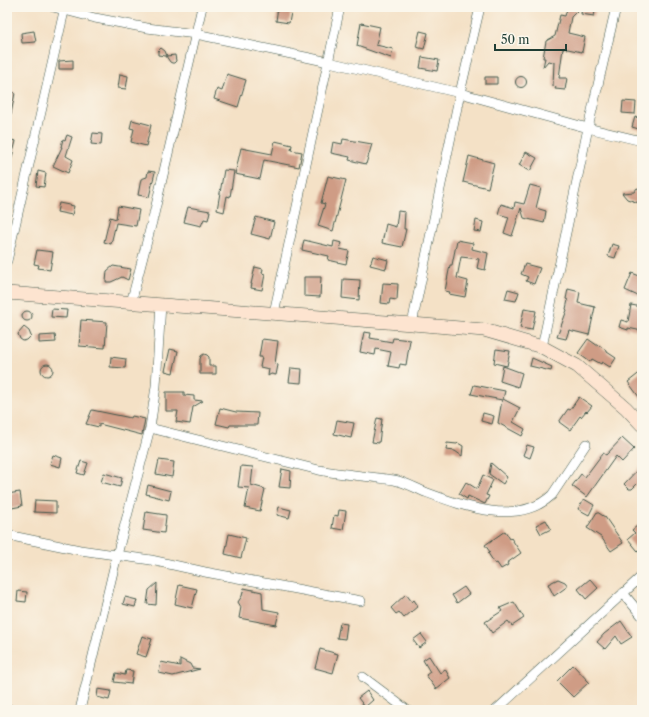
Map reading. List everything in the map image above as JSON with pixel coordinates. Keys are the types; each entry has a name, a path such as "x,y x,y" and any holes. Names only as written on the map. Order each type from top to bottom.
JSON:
{"main road":[{"path":"7,293 484,330 542,347 577,366 616,399 641,423"}],"street":[{"path":"53,7 65,8 95,18 196,34 329,62 460,92 588,128 642,141"},
{"path":"131,302 154,214 202,7"},
{"path":"274,314 340,7"},
{"path":"412,324 460,92 480,7"},
{"path":"542,347 588,128 616,7"},
{"path":"7,261 65,8"},
{"path":"80,710 117,555 150,428 156,386 161,304"},
{"path":"150,428 319,470 345,475 395,480 465,506 496,511 513,511 539,505 545,501 552,495 586,444"},
{"path":"7,535 80,550 172,564 205,572 361,601"},
{"path":"496,710 642,576"},
{"path":"623,593 642,616"},
{"path":"363,676 407,710"}],"building":[{"path":"278,7 292,7 289,23 276,21"},
{"path":"572,7 578,10 571,17 568,33 585,37 582,52 563,48 559,78 567,78 565,90 555,89 556,87 553,86 554,62 548,61 543,67 546,41 555,36 560,15 565,16 567,9"},
{"path":"582,7 596,7 594,16 581,14"},
{"path":"361,23 380,27 376,45 393,49 391,58 357,46"},
{"path":"34,31 36,42 22,43 21,33"},
{"path":"420,31 428,33 424,49 416,47"},
{"path":"161,48 165,51 167,56 175,55 176,61 174,63 170,62 166,56 158,55 158,51"},
{"path":"422,57 439,60 437,71 420,68"},
{"path":"73,60 73,69 59,69 59,61"},
{"path":"120,74 128,76 126,89 118,88"},
{"path":"227,74 246,80 238,107 214,99 217,89 222,91"},
{"path":"521,76 525,78 527,82 525,86 521,88 517,86 515,82 517,78"},
{"path":"485,77 497,77 497,84 485,84"},
{"path":"7,91 15,93 11,114 7,113"},
{"path":"623,101 636,102 635,114 622,113"},
{"path":"635,117 642,119 642,130 632,127"},
{"path":"132,120 151,125 146,146 131,142 134,129 130,128"},
{"path":"93,133 102,134 101,145 91,144"},
{"path":"67,135 72,137 66,156 73,160 68,173 53,166 62,147 63,139 65,140"},
{"path":"7,139 16,141 10,165 7,165"},
{"path":"343,139 372,144 366,164 349,160 350,157 331,153 333,142 342,144"},
{"path":"275,141 292,145 291,150 302,152 299,167 264,160 260,179 235,174 241,148 272,154"},
{"path":"526,152 537,158 530,171 519,165"},
{"path":"469,156 494,163 488,188 463,182"},
{"path":"224,170 234,171 230,197 227,196 224,212 217,210"},
{"path":"38,171 46,173 44,187 36,186"},
{"path":"148,171 155,172 149,197 138,195 141,179 147,177"},
{"path":"328,176 346,180 333,231 318,226 325,204 321,203"},
{"path":"530,185 541,188 536,208 546,211 544,223 524,218 521,208 512,236 504,233 509,217 498,214 501,204 514,208 515,202 524,204"},
{"path":"637,188 642,190 642,204 627,199 622,193 634,192"},
{"path":"59,203 74,206 72,215 57,212"},
{"path":"118,206 139,210 136,226 116,223 111,244 104,242 110,217 116,219"},
{"path":"188,207 210,211 208,220 204,219 201,226 184,222"},
{"path":"398,211 405,212 404,229 406,229 402,247 382,243 386,224 396,227"},
{"path":"256,217 274,222 270,239 251,234"},
{"path":"476,220 483,222 481,232 474,231"},
{"path":"304,240 333,247 334,241 342,243 340,249 349,251 346,264 328,260 329,256 302,250"},
{"path":"457,240 473,243 472,249 488,253 485,270 477,268 479,259 461,257 457,278 468,281 465,297 449,294 450,292 445,291"},
{"path":"612,244 619,246 615,258 608,256"},
{"path":"37,250 53,252 50,270 38,268 39,265 34,264"},
{"path":"373,256 388,260 386,269 370,265"},
{"path":"525,264 540,268 534,284 526,281 528,277 521,274"},
{"path":"113,266 131,269 128,280 122,277 111,282 106,282 107,271"},
{"path":"255,267 263,269 262,273 265,274 262,290 251,288"},
{"path":"632,273 642,277 642,286 638,296 625,290"},
{"path":"304,277 321,277 320,297 304,296"},
{"path":"343,279 360,280 359,300 342,298"},
{"path":"383,283 398,284 397,300 390,299 389,304 381,303"},
{"path":"508,289 519,292 516,301 505,299"},
{"path":"568,289 580,292 578,303 595,307 589,335 569,330 566,339 557,337 567,310 568,300 566,299"},
{"path":"631,305 642,307 642,331 628,328 628,330 619,327 621,320 628,322"},
{"path":"52,309 67,310 66,318 51,317"},
{"path":"524,309 536,311 532,330 520,328"},
{"path":"25,311 29,311 31,312 31,320 25,321 22,318 22,314"},
{"path":"81,320 107,322 105,348 79,346"},
{"path":"24,327 29,331 31,336 27,340 23,341 20,339 18,334"},
{"path":"364,332 371,333 370,338 392,342 393,338 410,340 406,365 400,364 399,368 388,366 391,352 376,349 375,355 360,352"},
{"path":"55,335 56,342 39,343 39,336"},
{"path":"262,339 278,341 275,364 278,365 276,375 271,374 268,376 269,369 260,367 262,357 259,357"},
{"path":"588,339 598,346 599,345 616,358 610,367 602,362 601,364 592,359 590,362 578,353"},
{"path":"170,349 178,351 173,373 165,371"},
{"path":"496,349 510,351 507,366 494,363"},
{"path":"204,354 209,357 209,366 216,366 216,374 200,374 200,359"},
{"path":"111,357 126,359 125,368 110,367"},
{"path":"532,358 552,367 551,371 530,366"},
{"path":"45,364 49,364 53,370 49,376 45,376 41,372 41,368"},
{"path":"503,366 522,373 518,387 500,381"},
{"path":"291,368 302,369 301,383 289,382"},
{"path":"642,371 642,401 628,382"},
{"path":"474,385 505,391 503,399 520,408 513,422 525,429 522,436 498,423 502,400 471,394"},
{"path":"166,392 184,392 184,395 194,396 194,400 203,401 193,407 190,424 176,422 178,411 166,411"},
{"path":"579,397 592,406 581,417 580,416 570,430 559,422"},
{"path":"220,408 236,412 258,413 257,425 230,425 229,427 216,424"},
{"path":"92,410 131,418 132,416 145,419 142,435 99,424 99,427 86,424"},
{"path":"483,413 494,416 492,424 481,421"},
{"path":"377,418 382,419 379,443 372,442"},
{"path":"337,420 354,423 351,438 334,434"},
{"path":"622,438 634,449 622,462 616,456 587,497 572,486 581,474 585,477 603,453 606,455"},
{"path":"447,443 458,443 463,446 462,456 455,451 446,450"},
{"path":"527,445 534,447 530,458 523,455"},
{"path":"53,455 62,458 60,467 50,464"},
{"path":"159,460 174,462 172,477 156,474"},
{"path":"81,461 88,463 84,475 77,473"},
{"path":"491,463 507,477 503,484 489,474"},
{"path":"642,465 642,479 632,489 629,489 624,484"},
{"path":"241,466 253,467 251,485 265,489 260,511 245,508 249,488 238,487"},
{"path":"282,469 291,471 290,488 279,487"},
{"path":"104,473 122,478 120,487 101,482"},
{"path":"483,475 493,480 486,495 489,496 485,504 468,496 467,499 459,494 466,482 477,489"},
{"path":"148,485 171,491 169,500 146,494"},
{"path":"20,492 22,506 7,509 7,494"},
{"path":"584,499 594,505 589,515 578,509"},
{"path":"35,500 56,501 56,513 34,512"},
{"path":"279,507 291,510 289,518 277,515"},
{"path":"339,510 346,511 343,530 332,528 334,515 338,516"},
{"path":"146,512 166,515 164,533 143,530"},
{"path":"597,512 605,517 623,543 611,551 601,537 587,528"},
{"path":"546,520 551,529 541,534 536,525"},
{"path":"642,522 642,556 628,539 635,533 632,530"},
{"path":"505,531 521,553 507,563 508,565 501,569 497,563 495,564 485,545"},
{"path":"229,534 246,538 241,558 225,554"},
{"path":"558,579 565,582 568,586 554,596 548,584"},
{"path":"590,579 598,588 586,599 578,589"},
{"path":"157,583 156,605 147,604 149,590"},
{"path":"179,585 197,589 192,608 175,604"},
{"path":"464,587 469,594 457,603 452,595"},
{"path":"244,588 262,592 263,609 279,612 276,625 239,618 241,607 238,602 242,596"},
{"path":"18,591 27,592 26,602 17,601"},
{"path":"406,594 412,602 414,600 418,606 404,618 399,612 396,614 391,608"},
{"path":"125,597 137,600 135,607 123,604"},
{"path":"514,602 524,618 512,626 508,621 492,633 485,622 502,611 500,608"},
{"path":"621,621 632,637 621,644 616,636 605,649 597,642 604,634"},
{"path":"340,623 347,624 345,639 337,638"},
{"path":"421,634 427,642 419,648 413,640"},
{"path":"142,636 152,639 146,657 136,654"},
{"path":"320,649 338,654 333,673 315,668"},
{"path":"429,656 440,673 445,669 450,678 436,689 426,675 430,672 423,660"},
{"path":"180,659 190,664 192,668 200,669 173,676 159,673 161,662 180,666"},
{"path":"573,665 589,682 573,697 557,681"},
{"path":"126,670 133,671 131,684 114,682 116,673 125,675"},
{"path":"98,689 111,691 109,700 97,697"},
{"path":"367,691 373,700 365,707 358,698"}]}
